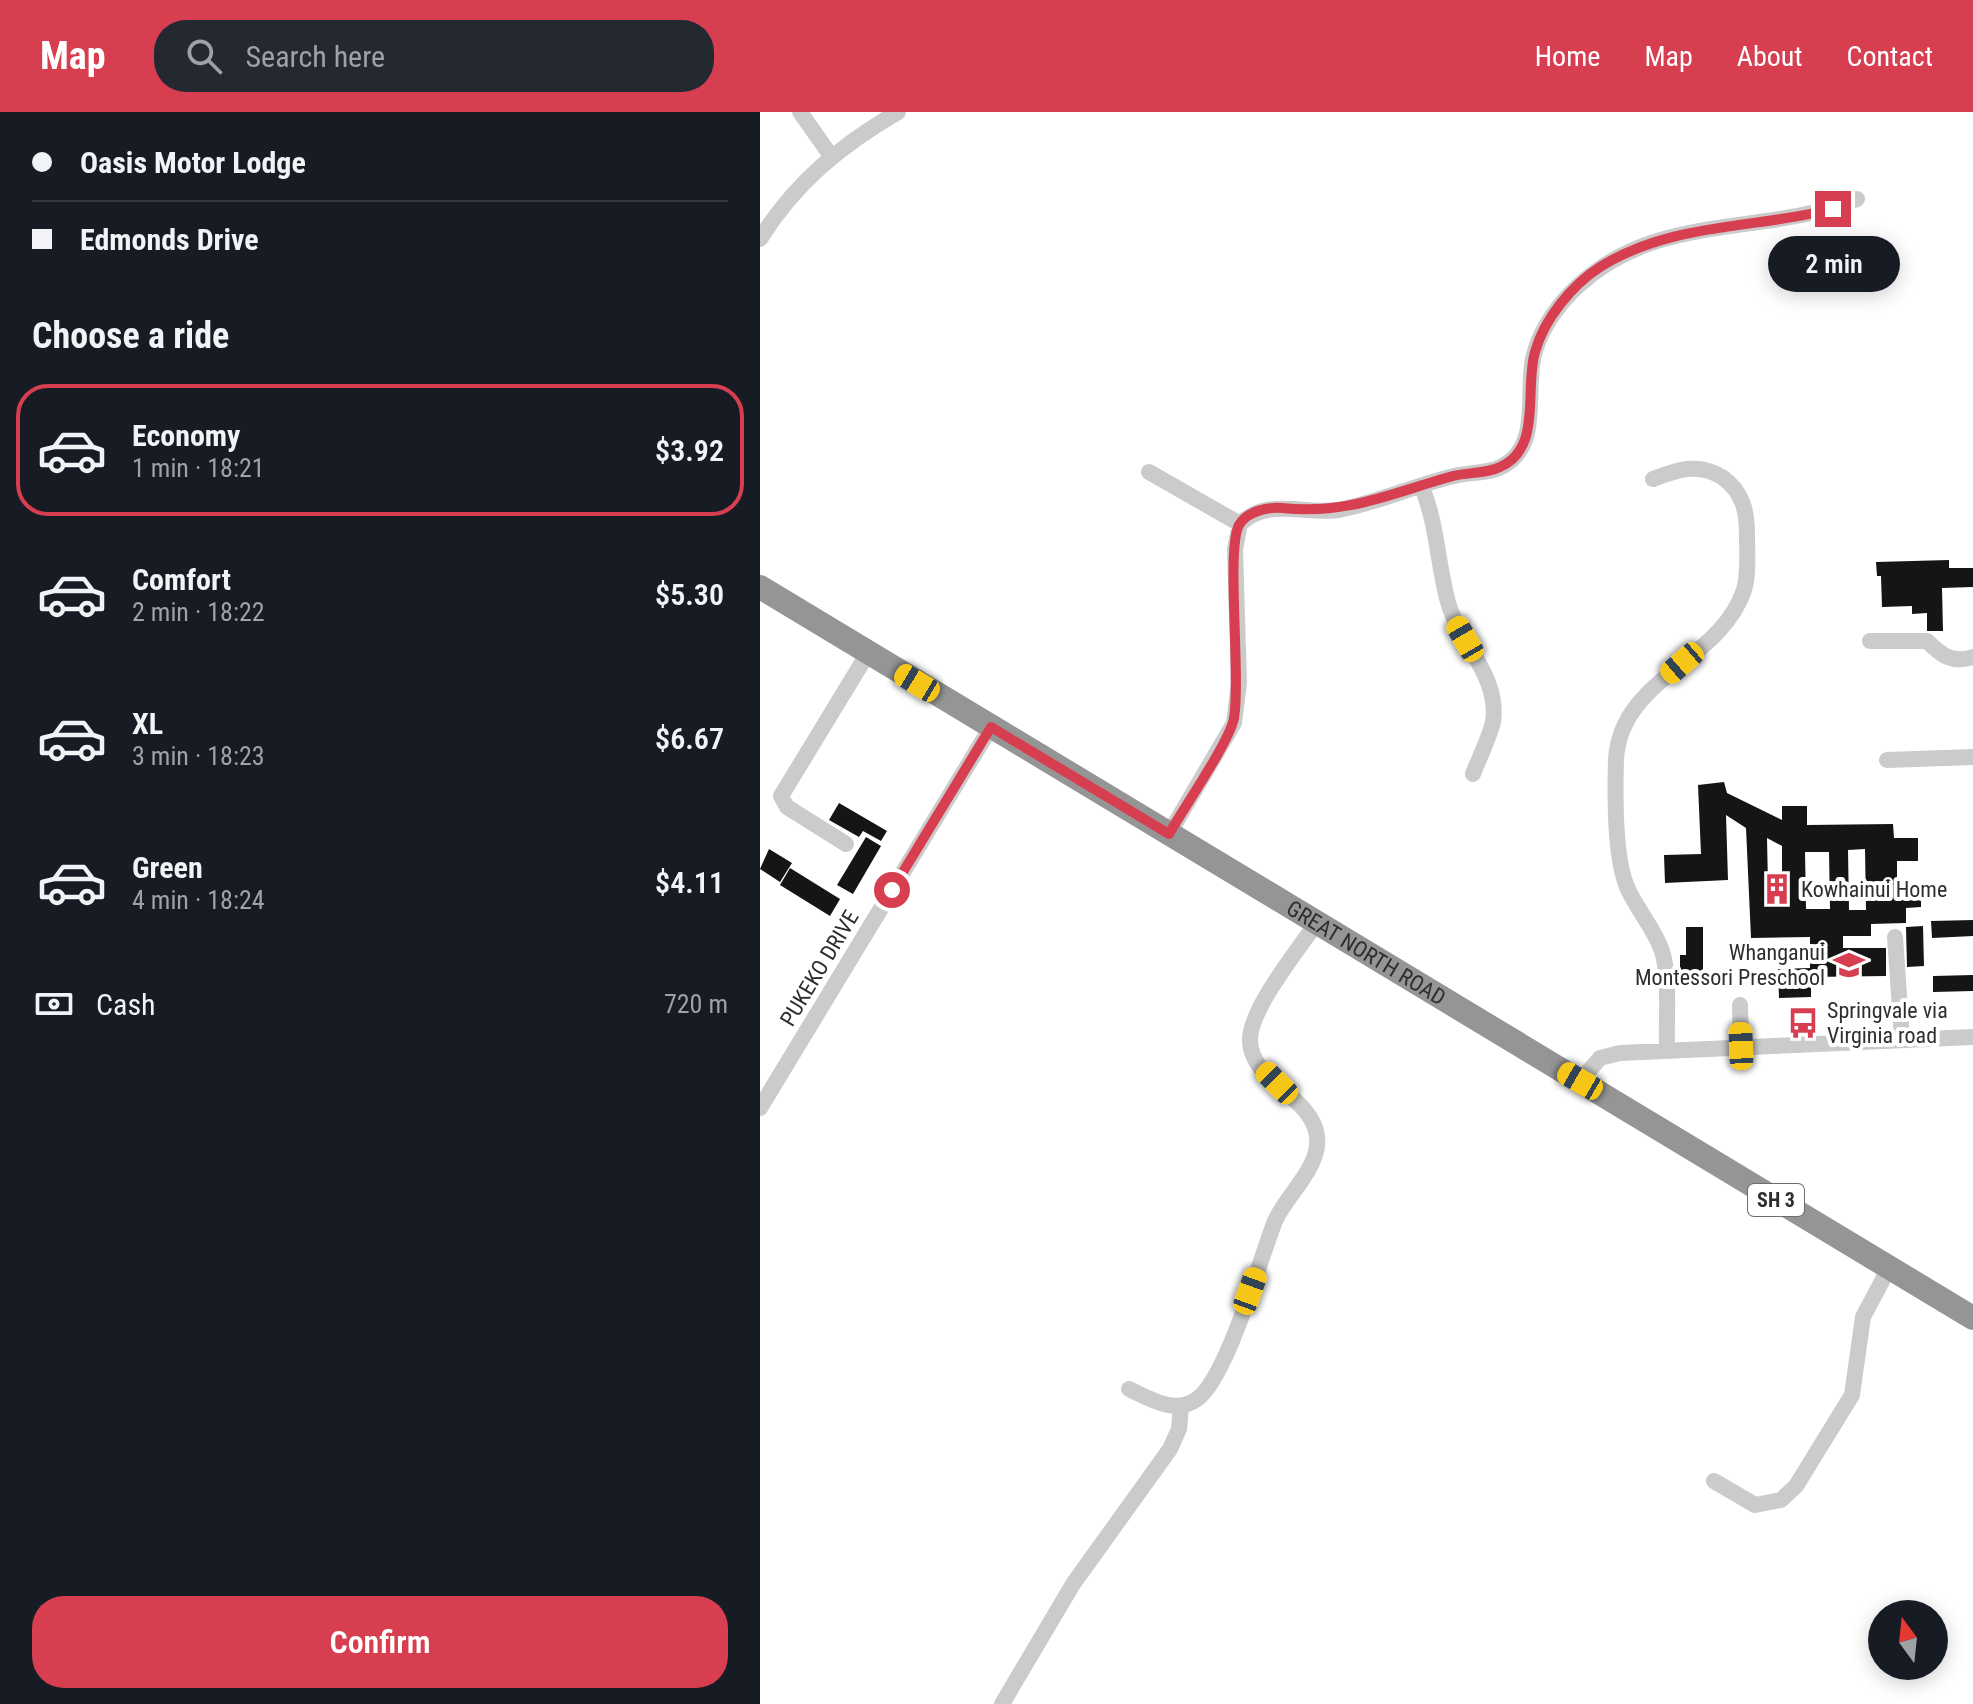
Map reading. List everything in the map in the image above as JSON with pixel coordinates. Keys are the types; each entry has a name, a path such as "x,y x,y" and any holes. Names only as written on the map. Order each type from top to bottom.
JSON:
{"highway":[{"name":"GREAT NORTH ROAD","path":"760,587 1973,1318"}],"street":[{"path":"800,112 831,156"},
{"path":"760,239 799,186 831,156 898,112"},
{"path":"1169,834 1234,723 1239,683 1235,549 1240,524 1249,516 1271,507 1334,510 1454,476 1499,468 1521,452 1527,436 1535,350 1558,308 1598,268 1685,231 1805,216 1857,199"},
{"path":"1653,479 1679,469 1700,468 1711,472 1735,488 1744,502 1747,518 1744,588 1735,609 1721,628 1643,697 1627,715 1619,737 1616,761 1620,863 1626,885 1663,954 1667,1049"},
{"path":"1149,472 1240,524"},
{"path":"1422,487 1435,521 1448,602 1488,681 1493,705 1492,723 1473,774"},
{"path":"1870,641 1927,641 1947,658 1973,657"},
{"path":"846,844 787,807 781,796 868,653"},
{"name":"PUKEKO DRIVE","path":"760,1108 991,727"},
{"path":"1887,760 1973,757"},
{"path":"1129,1389 1157,1402 1181,1406 1196,1400 1212,1382 1276,1219 1314,1158 1318,1138 1312,1120 1261,1067 1252,1053 1250,1037 1265,1002 1317,922"},
{"path":"1895,937 1902,1039"},
{"path":"1740,1005 1741,1046"},
{"path":"1580,1081 1600,1058 1667,1049 1973,1037"},
{"path":"1714,1481 1755,1505 1781,1500 1796,1486 1852,1395 1863,1317 1889,1268"},
{"path":"1002,1704 1073,1584 1170,1449 1179,1429 1181,1406"}],"building":[{"path":"1949,560 1949,568 1973,568 1973,587 1942,588 1943,631 1927,631 1927,613 1912,614 1912,606 1882,607 1881,576 1877,576 1876,562"},
{"name":"Kowhainui Home","path":"1724,782 1727,793 1782,820 1782,806 1807,806 1807,825 1893,824 1894,838 1918,838 1918,861 1897,861 1897,887 1921,887 1921,907 1906,908 1906,923 1871,924 1871,936 1843,936 1843,948 1886,948 1886,976 1811,977 1811,997 1779,998 1778,969 1810,968 1810,937 1751,938 1746,828 1726,815 1728,880 1665,883 1664,855 1701,854 1698,785","holes":["1767,838 1782,846 1782,885 1768,886","1865,849 1866,910 1849,910 1848,850","1805,852 1829,852 1830,909 1806,909","1770,892 1783,892 1783,898 1770,898"]},
{"path":"839,803 887,831 881,841 863,831 859,837 829,820"},
{"path":"866,837 881,846 853,894 837,885"},
{"path":"769,849 792,863 780,882 760,869"},
{"path":"790,868 840,899 830,916 780,885"},
{"path":"1973,920 1973,936 1932,938 1931,921"},
{"path":"1923,926 1924,966 1907,967 1906,927"},
{"path":"1686,927 1703,927 1703,978 1693,978 1693,972 1680,972 1680,955 1686,955"},
{"path":"1973,975 1973,991 1933,992 1933,976"}],"place":[{"name":"Kowhainui Home","path":"1777,889"},
{"name":"Whanganui Montessori Preschool","path":"1849,965"},
{"name":"Springvale via Virginia road","path":"1803,1023"}],"route":[{"path":"892,890 991,727 1169,834 1234,723 1239,683 1235,549 1240,524 1249,516 1271,507 1334,510 1367,504 1454,476 1499,468 1521,452 1527,436 1531,372 1535,350 1544,331 1558,308 1598,268 1653,241 1685,231 1773,221 1833,209"}]}
